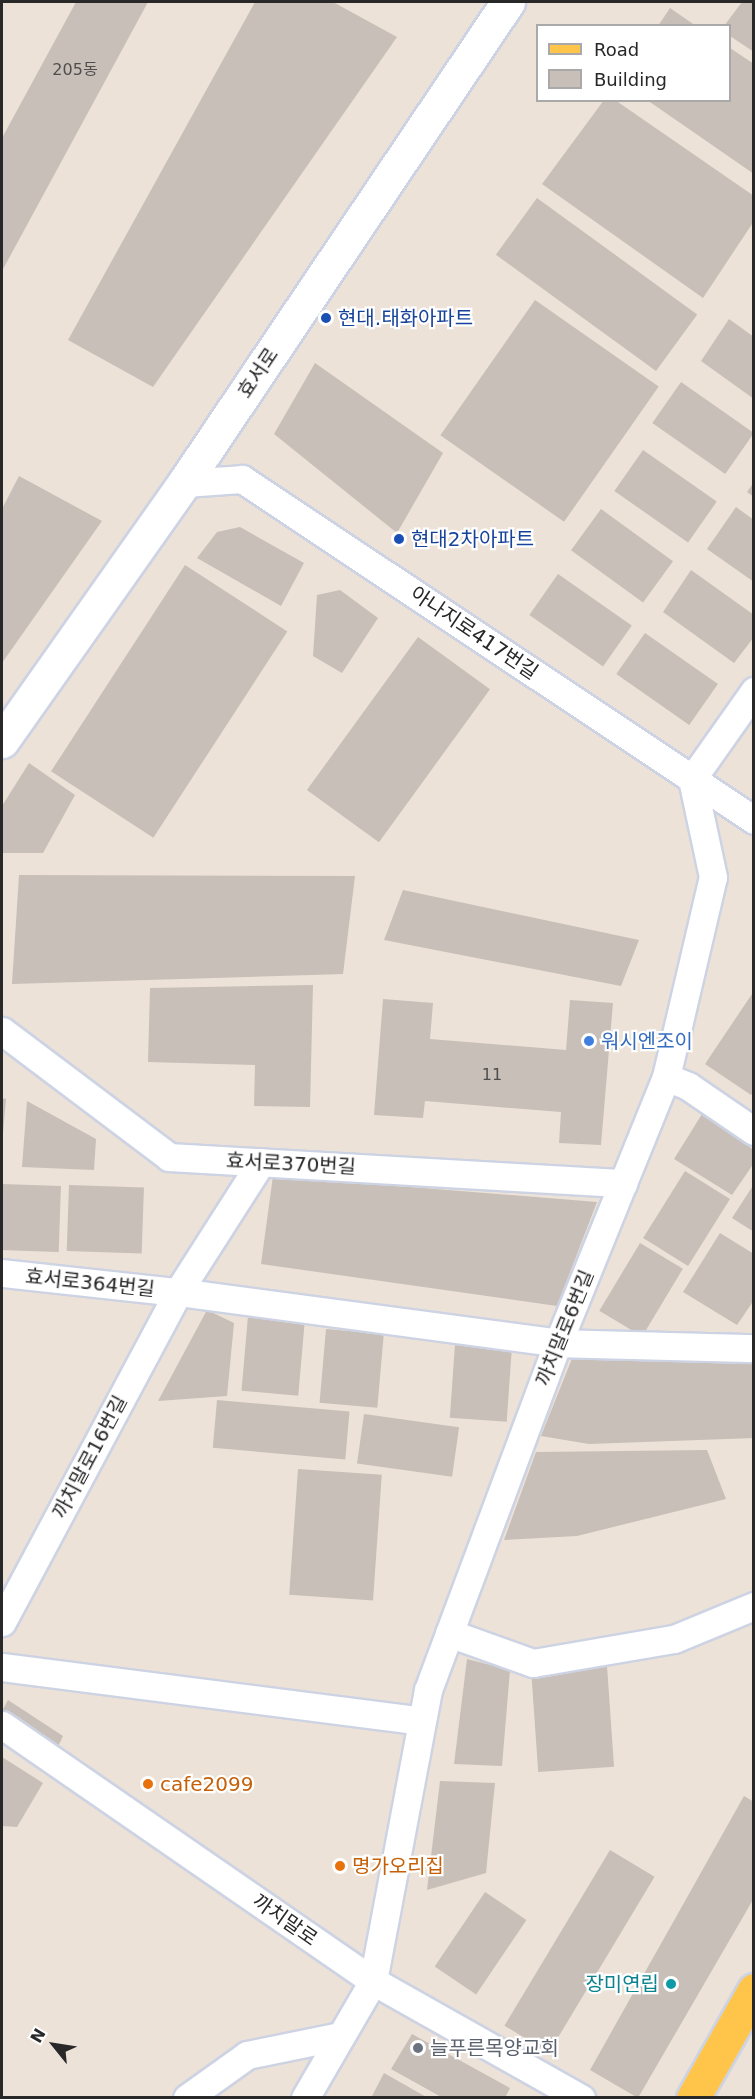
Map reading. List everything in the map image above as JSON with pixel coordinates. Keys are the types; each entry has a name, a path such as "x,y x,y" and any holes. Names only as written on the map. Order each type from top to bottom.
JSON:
{"main road":[{"path":"693,2097 753,1990"}],"street":[{"name":"효서로","path":"2,741 184,483 508,2"},
{"name":"아나지로417번길","path":"184,483 242,479 753,820"},
{"path":"692,779 753,691"},
{"name":"까치말로6번길","path":"373,1981 428,1690 558,1342 666,1077 713,877 692,779"},
{"name":"효서로370번길","path":"2,1031 169,1157 623,1183"},
{"path":"666,1077 688,1086 753,1131"},
{"name":"까치말로16번길","path":"2,1622 178,1292 261,1162"},
{"name":"효서로364번길","path":"2,1273 178,1292 558,1342 753,1348"},
{"path":"449,1633 533,1663 675,1639 753,1606"},
{"path":"2,1667 422,1721"},
{"name":"까치말로","path":"2,1725 373,1981 581,2097"},
{"path":"304,2097 373,1981"},
{"path":"187,2097 247,2055 340,2036"}],"building":[{"path":"76,2 148,2 2,271 2,138"},
{"path":"255,2 333,2 397,37 153,387 68,340"},
{"path":"742,2 754,2 754,52 731,37 731,24 726,24"},
{"path":"670,8 693,24 659,24"},
{"path":"731,49 754,64 754,174 650,102 731,102"},
{"path":"603,102 618,102 754,196 754,221 703,298 542,184"},
{"path":"537,198 697,314 656,371 496,255"},
{"path":"535,300 659,387 564,522 440,435"},
{"path":"729,319 754,337 754,399 701,361"},
{"path":"315,363 443,453 397,533 274,434"},
{"path":"681,382 754,433 725,474 652,423"},
{"path":"643,450 717,502 688,543 614,491"},
{"path":"19,476 102,521 2,663 2,509"},
{"path":"754,482 754,497 747,492"},
{"path":"736,507 754,520 754,582 707,549"},
{"path":"601,509 673,561 643,603 571,550"},
{"path":"240,527 304,563 281,606 197,558 217,532"},
{"path":"185,565 287,631 153,838 51,771"},
{"path":"691,570 754,615 754,637 734,663 663,612"},
{"path":"558,574 632,626 603,667 529,615"},
{"path":"340,590 378,618 342,673 313,656 317,595"},
{"path":"645,633 718,684 689,725 616,674"},
{"path":"418,637 490,689 379,842 307,790"},
{"path":"29,763 75,795 43,853 2,853 2,806"},
{"path":"19,875 355,876 343,974 12,984"},
{"path":"403,890 639,940 621,986 384,940"},
{"path":"313,985 310,1107 254,1106 255,1065 148,1062 150,988"},
{"path":"754,991 754,1091 751,1095 705,1064"},
{"path":"383,999 433,1003 430,1039 566,1050 570,1000 613,1003 601,1145 559,1143 561,1112 425,1101 423,1118 374,1115"},
{"path":"2,1098 6,1099 3,1133 2,1133"},
{"path":"27,1101 96,1139 94,1170 22,1167"},
{"path":"702,1114 754,1150 754,1163 732,1195 674,1159"},
{"path":"685,1171 730,1199 688,1266 643,1238"},
{"path":"273,1176 597,1202 557,1306 261,1264"},
{"path":"2,1184 61,1186 59,1252 2,1250"},
{"path":"754,1184 754,1232 732,1218"},
{"path":"69,1185 144,1188 142,1254 67,1251"},
{"path":"720,1233 754,1254 754,1300 737,1325 683,1292"},
{"path":"640,1243 683,1269 642,1336 599,1311"},
{"path":"207,1310 234,1323 227,1396 158,1401"},
{"path":"248,1316 305,1321 298,1396 241,1391"},
{"path":"326,1329 384,1334 377,1408 320,1403"},
{"path":"455,1344 512,1348 507,1422 450,1418"},
{"path":"573,1356 754,1364 754,1438 589,1444 541,1436"},
{"path":"217,1400 349,1412 345,1459 213,1448"},
{"path":"364,1414 459,1427 452,1477 357,1464"},
{"path":"707,1450 726,1499 577,1536 504,1540 536,1452"},
{"path":"298,1469 382,1475 373,1601 289,1595"},
{"path":"467,1659 510,1670 502,1766 454,1764"},
{"path":"607,1666 614,1767 538,1772 531,1671"},
{"path":"8,1700 63,1736 56,1751 2,1717 2,1711"},
{"path":"2,1757 43,1783 17,1827 2,1826"},
{"path":"440,1781 495,1783 486,1873 427,1890"},
{"name":"장미연립","path":"744,1796 754,1802 754,1898 638,2098 590,2070"},
{"name":"장미연립","path":"610,1850 655,1877 549,2053 504,2026"},
{"path":"485,1892 526,1920 476,1995 435,1967"},
{"path":"412,2034 510,2088 505,2098 443,2098 391,2069"},
{"path":"384,2073 428,2098 371,2098"}],"place":[{"name":"현대.태화아파트","path":"326,318"},
{"name":"현대2차아파트","path":"399,539"},
{"name":"워시엔조이","path":"589,1041"},
{"name":"cafe2099","path":"148,1784"},
{"name":"명가오리집","path":"340,1866"},
{"name":"장미연립","path":"671,1984"},
{"name":"늘푸른목양교회","path":"418,2048"}]}
